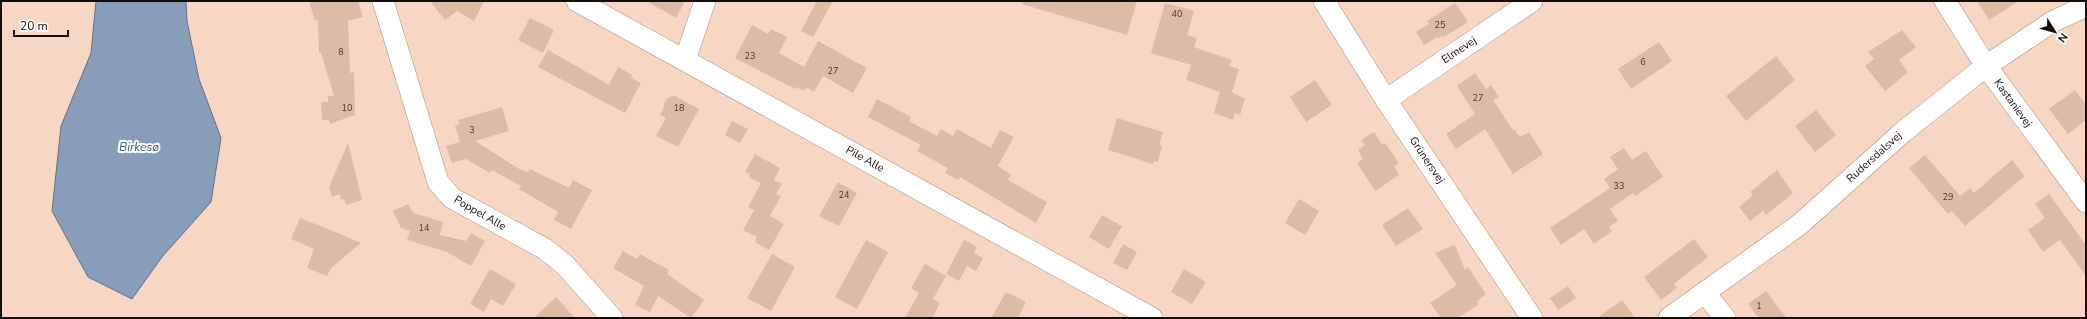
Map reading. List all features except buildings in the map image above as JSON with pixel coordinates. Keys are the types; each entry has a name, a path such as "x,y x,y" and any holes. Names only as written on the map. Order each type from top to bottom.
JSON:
{"street":[{"name":"Poppel Alle","path":"383,1 438,182 452,198 545,249 565,265 612,318"},
{"name":"Pile Alle","path":"577,1 1152,318"},
{"path":"686,60 705,1"},
{"name":"Grünersvej","path":"1324,1 1386,100 1532,318"},
{"name":"Elmevej","path":"1386,100 1532,1"},
{"name":"Kastanievej","path":"1945,1 1986,66 2086,202"},
{"name":"Rudersdalsvej","path":"1669,318 1799,225 1902,132 1986,66 2052,22 2086,6"},
{"path":"1705,293 1724,318"}],"water":[{"name":"Birkesø","path":"96,1 186,1 187,21 199,79 221,138 211,202 162,257 132,299 88,277 52,211 61,126 91,53"}]}
